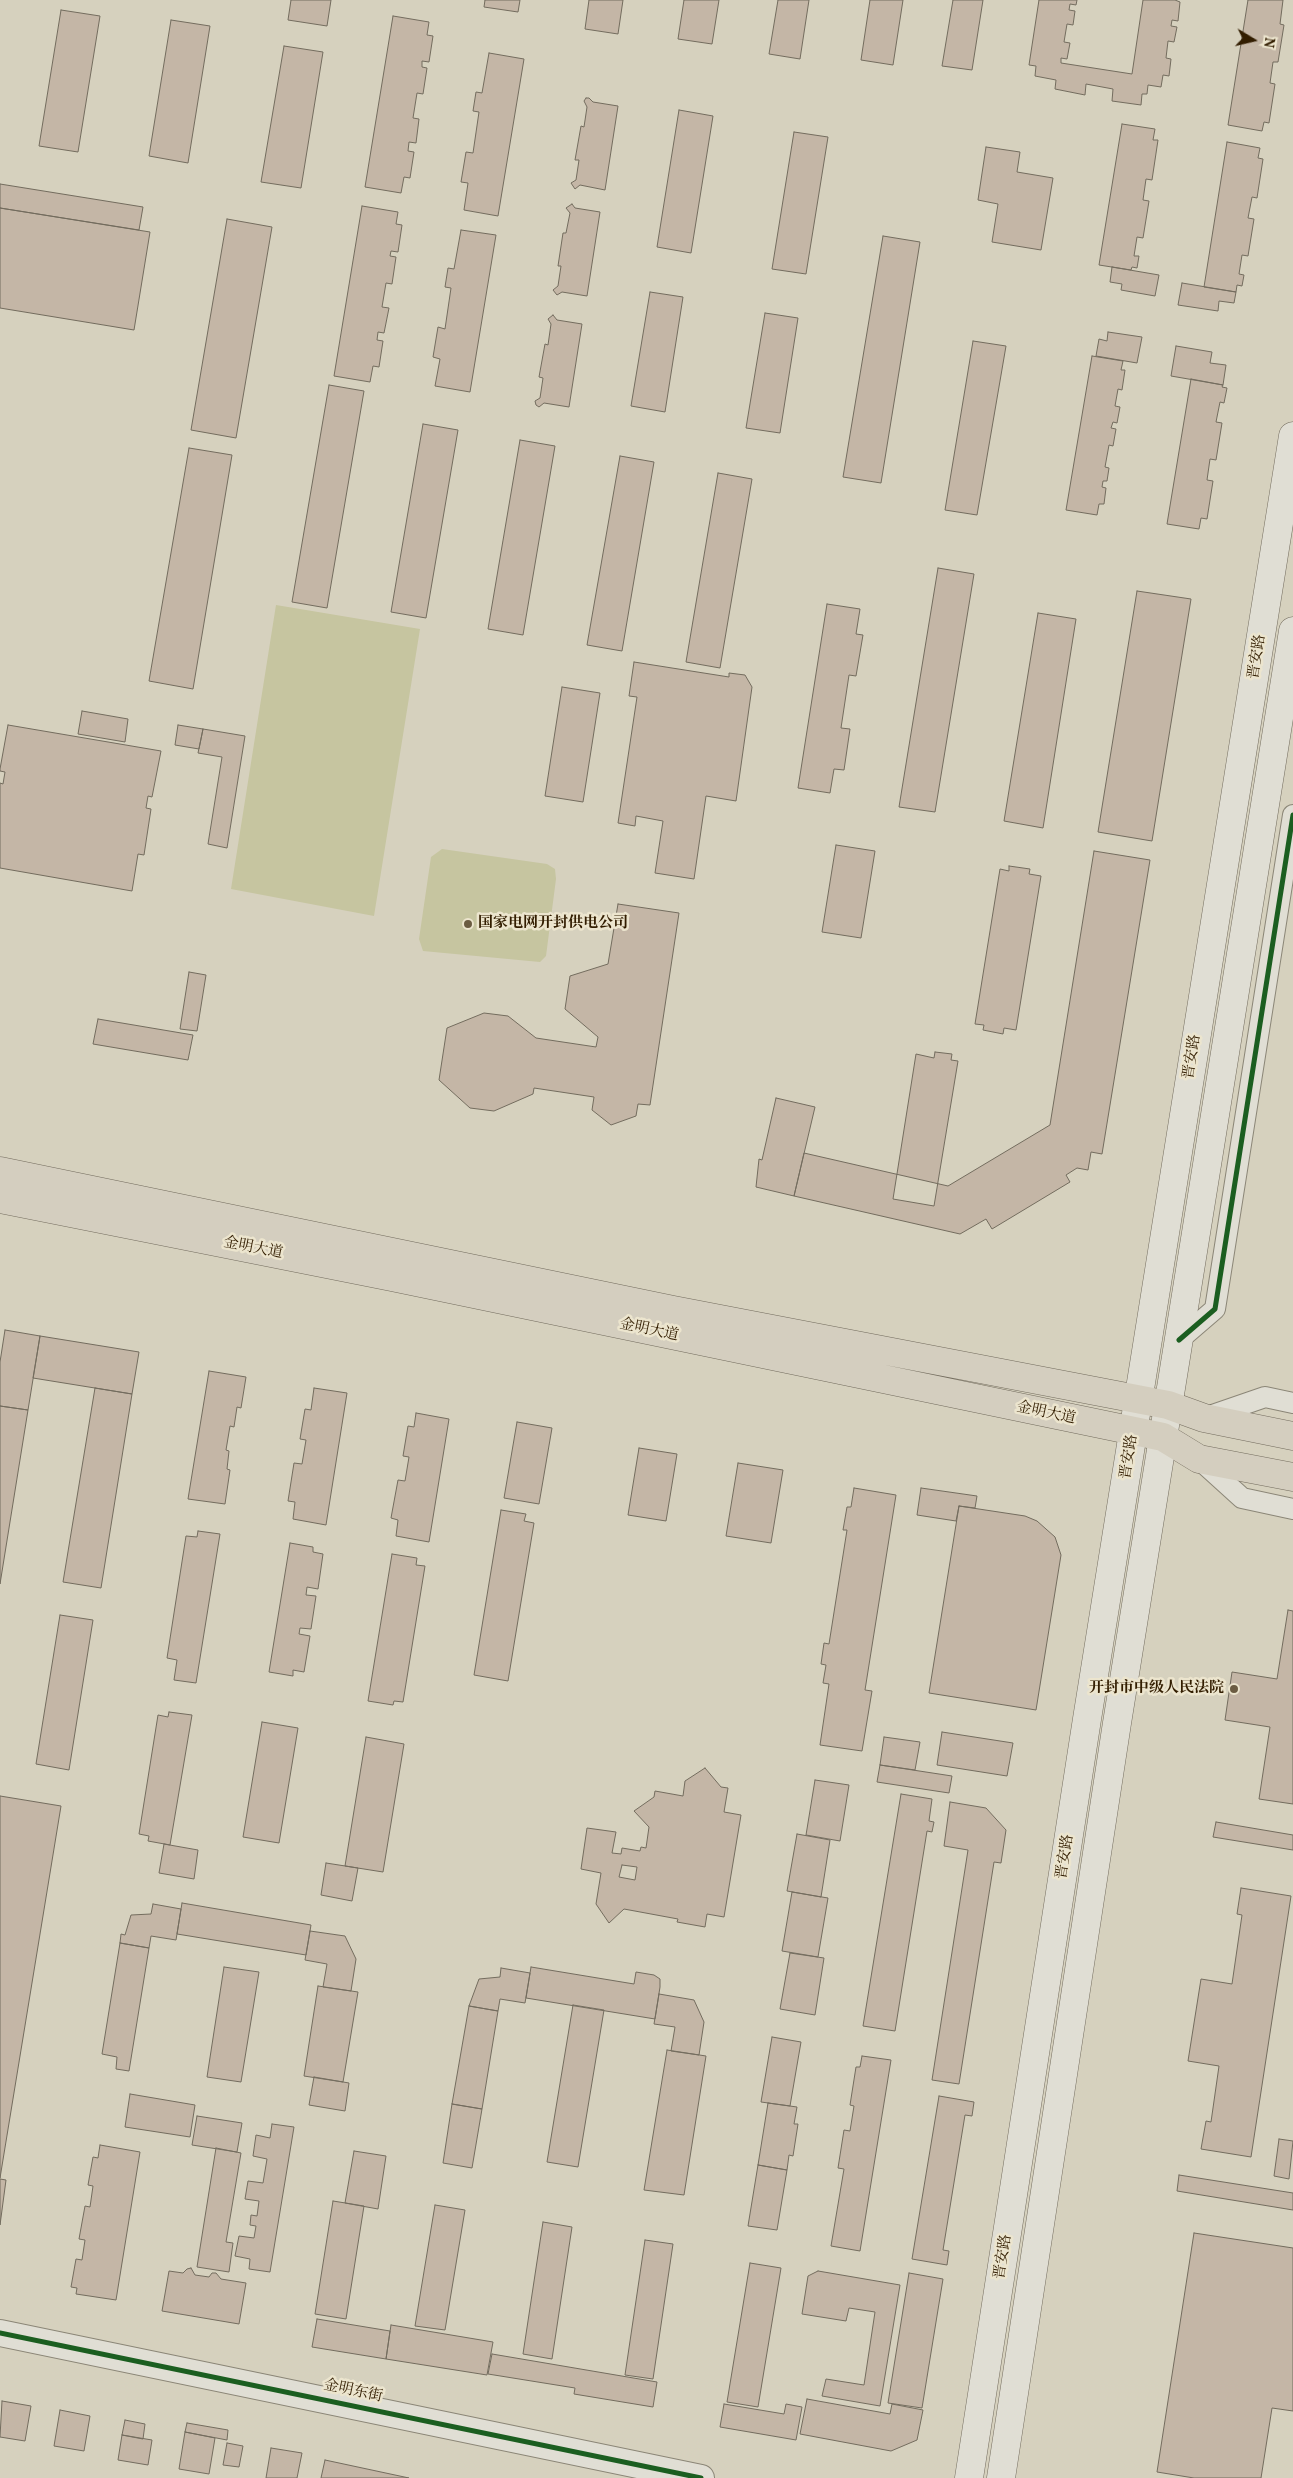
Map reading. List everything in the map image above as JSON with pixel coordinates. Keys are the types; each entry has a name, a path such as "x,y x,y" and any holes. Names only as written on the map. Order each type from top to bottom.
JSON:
{"main road":[{"name":"晋安路","path":"970,2478 1085,1734 1293,436"},
{"name":"晋安路","path":"1001,2478 1163,1437 1293,630"},
{"name":"金明大道","path":"0,1172 673,1310 1168,1406 1204,1418 1293,1436"},
{"name":"金明大道","path":"0,1199 392,1277 1163,1437 1199,1459 1293,1477"}],"street":[{"path":"1179,1340 1215,1310 1293,815"},
{"path":"1204,1418 1265,1397 1293,1402"},
{"path":"1199,1459 1242,1498 1293,1509"},
{"name":"金明东街","path":"0,2333 701,2478"}],"green space":[{"path":"276,605 420,629 374,916 231,889"},
{"path":"442,849 547,864 555,869 556,879 546,956 540,962 423,951 419,939 431,857"}],"building":[{"path":"291,0 331,0 327,26 288,20"},
{"path":"485,0 520,0 518,12 484,7"},
{"path":"589,0 623,0 618,34 585,29"},
{"path":"684,0 719,0 712,44 678,39"},
{"path":"778,0 809,0 800,59 769,54"},
{"path":"870,0 903,0 893,65 861,60"},
{"path":"953,0 983,0 972,70 942,66"},
{"path":"1039,0 1077,0 1076,5 1070,4 1069,10 1075,11 1073,25 1067,24 1064,42 1070,43 1067,59 1061,58 1061,63 1132,74 1143,0 1175,0 1180,2 1178,21 1172,20 1171,26 1177,27 1174,42 1168,41 1166,58 1171,59 1169,76 1163,75 1161,87 1148,85 1147,94 1142,94 1141,105 1112,101 1113,89 1086,84 1085,95 1055,89 1056,80 1035,76 1036,66 1029,65"},
{"path":"1248,0 1283,0 1280,24 1284,25 1278,62 1273,62 1270,83 1275,84 1269,123 1264,122 1262,131 1228,125"},
{"path":"61,10 100,16 78,152 39,146"},
{"path":"393,16 429,22 427,35 433,36 429,62 422,61 422,67 427,68 423,94 417,93 413,118 419,119 416,143 409,142 408,151 414,152 410,178 404,177 401,193 365,187"},
{"path":"171,20 210,26 188,163 149,156"},
{"path":"284,46 323,52 301,188 261,182"},
{"path":"489,53 524,59 498,216 464,210 468,183 461,182 466,152 473,153 479,112 473,111 476,92 482,93"},
{"path":"586,98 593,102 618,106 605,190 580,185 575,189 571,183 576,180 579,160 575,160 581,126 584,127 587,107 584,101"},
{"path":"679,110 713,116 691,253 657,247"},
{"path":"1122,124 1155,129 1153,140 1158,140 1152,180 1146,179 1143,200 1149,201 1143,238 1137,237 1134,256 1139,256 1137,268 1132,267 1131,270 1099,265"},
{"path":"794,132 828,137 806,274 772,269"},
{"path":"1227,142 1260,148 1258,158 1263,159 1257,198 1252,197 1248,218 1254,219 1248,256 1242,255 1239,274 1244,275 1242,286 1237,285 1236,292 1204,287"},
{"path":"986,147 1020,152 1017,172 1053,178 1041,250 992,242 998,204 978,200"},
{"path":"0,184 143,207 139,230 0,208"},
{"path":"572,204 575,208 600,212 587,296 562,292 557,295 553,290 558,286 561,266 558,266 563,233 566,233 570,213 566,208"},
{"path":"362,206 398,212 396,224 402,225 398,252 391,251 390,256 396,257 392,284 386,283 382,307 389,308 384,333 378,332 377,340 383,341 379,367 373,366 370,382 334,376"},
{"path":"0,208 150,232 134,330 0,308"},
{"path":"227,219 272,227 236,438 191,430"},
{"path":"461,230 496,235 470,392 435,386 440,359 433,357 438,327 445,329 451,288 445,287 448,268 454,269"},
{"path":"883,236 920,242 881,483 843,477"},
{"path":"1112,267 1159,275 1155,296 1121,290 1122,284 1110,282"},
{"path":"1182,283 1236,292 1234,303 1219,301 1218,311 1178,305"},
{"path":"650,292 683,297 665,412 631,406"},
{"path":"765,313 798,318 780,433 746,428"},
{"path":"553,315 557,320 582,324 569,407 544,403 539,407 535,401 540,398 543,378 539,377 545,344 548,345 551,324 548,319"},
{"path":"1108,332 1142,337 1137,363 1096,356 1099,339 1107,341"},
{"path":"973,341 1006,346 977,515 945,510"},
{"path":"1176,346 1212,352 1210,363 1226,365 1223,385 1171,376"},
{"path":"1092,356 1123,361 1121,370 1125,370 1122,390 1118,389 1115,406 1120,407 1117,423 1113,422 1111,428 1116,429 1113,446 1109,445 1105,467 1109,468 1107,481 1103,481 1102,487 1106,488 1104,504 1099,504 1097,515 1066,510"},
{"path":"1191,379 1223,385 1222,387 1227,388 1224,403 1220,402 1216,422 1222,423 1216,460 1210,459 1207,480 1213,481 1207,519 1201,518 1199,529 1167,524"},
{"path":"329,385 364,391 327,608 292,602"},
{"path":"423,424 458,430 426,618 391,612"},
{"path":"520,440 555,446 523,635 488,629"},
{"path":"189,448 232,455 193,689 149,681"},
{"path":"620,456 654,462 622,651 587,645"},
{"path":"718,473 752,479 720,668 686,662"},
{"path":"938,568 974,574 935,812 899,807"},
{"path":"1137,591 1191,599 1152,841 1098,832"},
{"path":"827,604 860,609 856,634 863,635 856,676 849,675 841,728 850,729 844,770 834,769 830,793 798,788"},
{"path":"1038,613 1076,619 1043,828 1004,821"},
{"path":"634,662 729,677 729,673 745,675 752,687 736,801 706,796 694,879 655,873 663,821 636,816 635,826 618,823 637,697 629,696"},
{"path":"562,687 600,693 583,802 545,796"},
{"path":"82,711 128,719 125,742 78,734"},
{"path":"8,725 161,751 152,797 148,796 146,808 151,809 144,855 138,854 132,891 0,868 0,783 3,784 5,772 0,771 0,769"},
{"path":"178,725 203,729 199,749 175,745"},
{"path":"203,729 245,736 227,848 208,844 222,757 198,753"},
{"path":"836,845 875,851 861,938 822,932"},
{"path":"1094,851 1150,860 1102,1154 1091,1152 1088,1170 1077,1168 1066,1175 1070,1182 992,1229 986,1219 960,1234 794,1196 804,1153 948,1186 1050,1125"},
{"path":"1009,866 1030,869 1029,874 1041,876 1016,1030 1004,1028 1003,1034 983,1030 984,1025 975,1024 1000,869 1009,871"},
{"path":"618,904 679,913 650,1105 638,1104 636,1116 611,1125 592,1110 594,1097 534,1088 533,1094 494,1111 470,1108 439,1080 447,1028 484,1013 508,1016 536,1038 596,1047 598,1037 565,1009 570,976 608,964"},
{"path":"189,972 206,975 197,1031 180,1029"},
{"path":"98,1019 193,1035 188,1060 93,1044"},
{"path":"935,1052 952,1054 951,1060 958,1061 934,1206 893,1199 916,1054 934,1058"},
{"path":"776,1098 815,1107 794,1196 756,1187 759,1159 762,1160"},
{"path":"5,1330 40,1336 28,1410 0,1406 0,1362"},
{"path":"40,1336 139,1352 132,1394 33,1378"},
{"path":"209,1371 246,1377 241,1408 237,1407 234,1427 230,1426 226,1450 229,1451 227,1469 230,1470 225,1504 188,1499"},
{"path":"95,1388 132,1394 101,1588 63,1582"},
{"path":"314,1388 347,1393 326,1525 293,1519 295,1502 288,1501 294,1463 302,1464 306,1440 300,1439 305,1409 311,1410"},
{"path":"0,1406 28,1410 0,1584"},
{"path":"416,1413 449,1419 429,1542 396,1536 398,1520 391,1518 398,1480 405,1481 409,1457 403,1456 408,1426 414,1427"},
{"path":"517,1422 552,1428 539,1504 504,1498"},
{"path":"639,1448 677,1454 666,1521 628,1515"},
{"path":"738,1463 783,1470 771,1543 726,1536"},
{"path":"854,1488 896,1495 865,1690 872,1691 862,1751 820,1745 829,1684 823,1683 826,1665 821,1664 824,1643 829,1644 847,1530 843,1530 847,1507 851,1507"},
{"path":"921,1488 977,1496 975,1508 959,1506 956,1521 917,1515"},
{"path":"959,1506 1025,1516 1037,1521 1055,1537 1061,1555 1036,1710 929,1693"},
{"path":"501,1510 526,1514 524,1521 534,1523 508,1681 474,1675"},
{"path":"198,1531 220,1534 196,1683 174,1680 177,1660 167,1658 186,1536 197,1537"},
{"path":"290,1543 313,1547 313,1552 323,1554 318,1589 307,1587 306,1595 316,1596 311,1629 300,1628 299,1634 310,1636 304,1672 293,1670 293,1676 269,1672"},
{"path":"392,1554 417,1558 416,1565 425,1566 403,1702 394,1701 393,1705 368,1701"},
{"path":"1288,1610 1293,1611 1293,1804 1259,1799 1270,1727 1225,1720 1232,1672 1277,1679"},
{"path":"60,1615 93,1620 69,1770 36,1764"},
{"path":"169,1712 192,1715 170,1845 148,1841 149,1836 139,1834 158,1715 168,1717"},
{"path":"262,1722 298,1728 279,1843 243,1837"},
{"path":"942,1732 1013,1743 1007,1776 937,1765"},
{"path":"366,1737 404,1744 383,1872 345,1866"},
{"path":"884,1737 920,1742 915,1770 880,1765"},
{"path":"880,1765 952,1776 949,1793 877,1782"},
{"path":"705,1768 721,1787 728,1788 724,1812 741,1815 724,1917 707,1914 705,1927 677,1922 678,1919 624,1909 609,1923 596,1904 601,1873 581,1869 587,1828 616,1832 612,1853 621,1854 622,1848 640,1851 641,1847 646,1848 649,1827 634,1811 654,1797 655,1791 683,1796 685,1781","holes":["622,1865 637,1867 635,1880 619,1877"]},
{"path":"815,1780 849,1785 840,1841 806,1835"},
{"path":"901,1794 932,1799 929,1821 934,1822 932,1832 927,1831 895,2031 863,2026"},
{"path":"0,1796 61,1806 0,2178"},
{"path":"950,1802 986,1808 1006,1830 1001,1863 994,1862 959,2084 932,2080 968,1850 944,1846"},
{"path":"1216,1822 1293,1835 1293,1850 1213,1837"},
{"path":"797,1834 830,1840 821,1897 787,1891"},
{"path":"164,1844 198,1850 194,1879 159,1873"},
{"path":"326,1863 358,1868 352,1901 321,1895"},
{"path":"1241,1888 1291,1896 1251,2157 1201,2149 1206,2121 1211,2122 1219,2066 1188,2061 1201,1979 1232,1984 1242,1915 1237,1914"},
{"path":"792,1892 828,1898 818,1957 782,1951"},
{"path":"182,1903 311,1925 306,1955 177,1934"},
{"path":"153,1904 181,1909 176,1940 151,1936 149,1948 120,1943 121,1934 125,1935 131,1915 151,1914"},
{"path":"310,1931 345,1936 356,1959 351,1991 323,1987 327,1964 305,1960"},
{"path":"120,1943 149,1948 129,2071 116,2069 117,2057 102,2054"},
{"path":"790,1953 824,1958 815,2015 780,2009"},
{"path":"224,1967 259,1972 241,2082 207,2077"},
{"path":"531,1967 634,1984 636,1972 654,1975 660,1979 655,2019 526,1998"},
{"path":"501,1968 530,1973 525,2003 500,1999 498,2011 469,2006 479,1979 500,1977"},
{"path":"318,1986 358,1992 343,2082 304,2076"},
{"path":"659,1994 694,2000 704,2022 699,2055 671,2051 675,2027 654,2024"},
{"path":"573,2005 604,2010 578,2167 547,2162"},
{"path":"469,2006 498,2011 482,2109 452,2104"},
{"path":"772,2037 801,2042 790,2106 761,2102"},
{"path":"667,2050 706,2056 684,2195 644,2190"},
{"path":"862,2056 891,2060 860,2251 831,2246 844,2169 838,2168 844,2130 850,2131 854,2106 850,2105 856,2067 860,2067"},
{"path":"314,2077 349,2083 345,2111 309,2105"},
{"path":"130,2094 195,2105 190,2137 125,2127"},
{"path":"939,2096 974,2102 972,2116 965,2115 943,2250 949,2251 947,2265 912,2259"},
{"path":"768,2103 797,2107 794,2124 798,2124 793,2156 789,2155 787,2170 758,2165"},
{"path":"452,2104 482,2109 472,2168 443,2163"},
{"path":"197,2116 242,2123 237,2152 192,2145"},
{"path":"272,2124 294,2127 270,2272 249,2269 250,2259 235,2256 239,2236 254,2238 256,2226 250,2225 251,2215 257,2216 259,2201 245,2199 248,2181 263,2183 267,2159 253,2156 256,2135 270,2138"},
{"path":"1279,2139 1293,2141 1289,2179 1274,2176"},
{"path":"100,2145 140,2152 116,2300 76,2294 77,2288 71,2287 76,2259 82,2260 85,2240 79,2239 85,2206 90,2207 93,2186 88,2185 93,2157 98,2158"},
{"path":"216,2148 241,2153 226,2242 233,2243 229,2272 197,2267"},
{"path":"354,2151 386,2156 378,2209 345,2203"},
{"path":"758,2165 787,2170 777,2230 748,2226"},
{"path":"1179,2175 1293,2193 1293,2210 1177,2191"},
{"path":"0,2179 6,2180 0,2225"},
{"path":"333,2201 364,2206 346,2319 315,2314"},
{"path":"435,2205 465,2210 445,2330 415,2326"},
{"path":"543,2222 572,2227 552,2359 523,2354"},
{"path":"1194,2233 1293,2248 1293,2411 1272,2408 1261,2478 1194,2478 1157,2472"},
{"path":"645,2240 673,2244 653,2379 625,2375"},
{"path":"750,2263 781,2268 758,2407 727,2402"},
{"path":"191,2268 195,2275 209,2277 212,2273 216,2273 221,2279 246,2283 239,2324 162,2311 169,2271 183,2273"},
{"path":"818,2271 900,2285 880,2406 822,2396 826,2379 864,2385 875,2312 849,2308 846,2321 802,2314 808,2276"},
{"path":"909,2273 943,2279 922,2408 888,2403"},
{"path":"317,2319 390,2331 386,2359 312,2347"},
{"path":"391,2325 493,2342 487,2375 386,2359"},
{"path":"492,2354 657,2382 653,2407 574,2394 575,2388 488,2374"},
{"path":"807,2399 890,2414 892,2404 923,2410 917,2440 891,2451 800,2434"},
{"path":"2,2401 31,2406 25,2441 0,2437"},
{"path":"724,2404 784,2414 786,2404 802,2407 796,2440 720,2427"},
{"path":"60,2410 90,2416 84,2451 54,2446"},
{"path":"125,2420 145,2424 143,2439 122,2435"},
{"path":"187,2423 228,2430 227,2440 185,2432"},
{"path":"185,2432 215,2438 209,2474 179,2469"},
{"path":"122,2435 152,2440 148,2465 118,2460"},
{"path":"227,2443 243,2446 239,2467 223,2465"},
{"path":"271,2448 302,2453 297,2478 266,2478"},
{"path":"325,2460 409,2478 321,2478"}],"cycle path":[{"path":"1179,1340 1215,1309 1293,815"},
{"path":"0,2333 701,2478"}],"place":[{"name":"国家电网开封供电公司","path":"468,924"},
{"name":"开封市中级人民法院","path":"1234,1689"}]}
